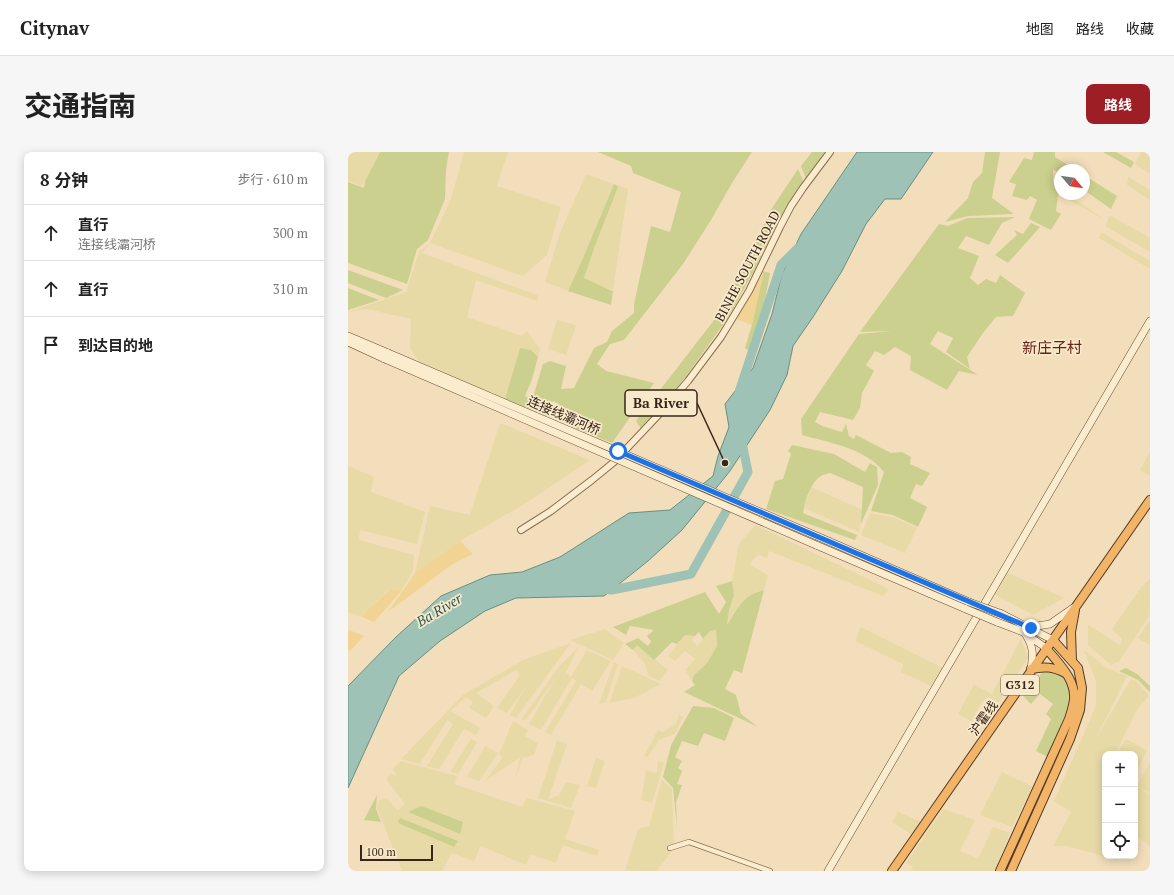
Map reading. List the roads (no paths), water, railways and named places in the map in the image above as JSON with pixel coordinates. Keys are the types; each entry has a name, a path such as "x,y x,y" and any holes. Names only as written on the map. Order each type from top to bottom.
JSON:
{"highway":[{"name":"沪霍线","path":"892,871 1031,669 1053,640 1150,500"},
{"path":"1072,661 1071,632 1075,607"},
{"path":"1011,871 1070,739 1080,710 1082,688 1078,668 1053,640"},
{"path":"1000,871 1069,719 1074,700 1073,686 1067,674 1046,648"},
{"path":"1031,669 1046,666 1052,667 1067,674"}],"main road":[{"path":"828,871 1150,321"},
{"path":"348,336 387,356"},
{"path":"348,342 387,356"},
{"name":"连接线灞河桥","path":"387,356 817,541"},
{"path":"817,541 1002,614 1053,640"},
{"path":"817,541 966,609 1025,634 1046,648"},
{"path":"1030,627 1050,624 1075,607"},
{"path":"1025,634 1032,645 1033,659 1031,669"}],"street":[{"name":"BINHE SOUTH ROAD","path":"521,530 551,511 614,462 688,381 721,337 749,291 791,206 830,152"},
{"path":"670,848 689,842 770,871"}],"water":[{"name":"Ba River","path":"857,152 933,152 901,199 885,199 866,224 842,271 793,346 787,375 770,410 730,471 682,530 648,561 604,596 516,598 485,611 440,641 399,676 348,788 348,686 396,637 441,596 490,575 522,572 560,557 629,513 670,510 713,476 718,456 729,427 725,404 753,368 772,314 782,274 801,234"}],"waterway":[{"name":"Ba River","path":"739,392 781,265 799,247"},
{"name":"Ba River","path":"599,589 612,590 691,574 748,472 741,438"}],"place":[{"name":"Ba River","path":"725,463"}],"district":[{"name":"新庄子村","path":"1052,348"}]}
